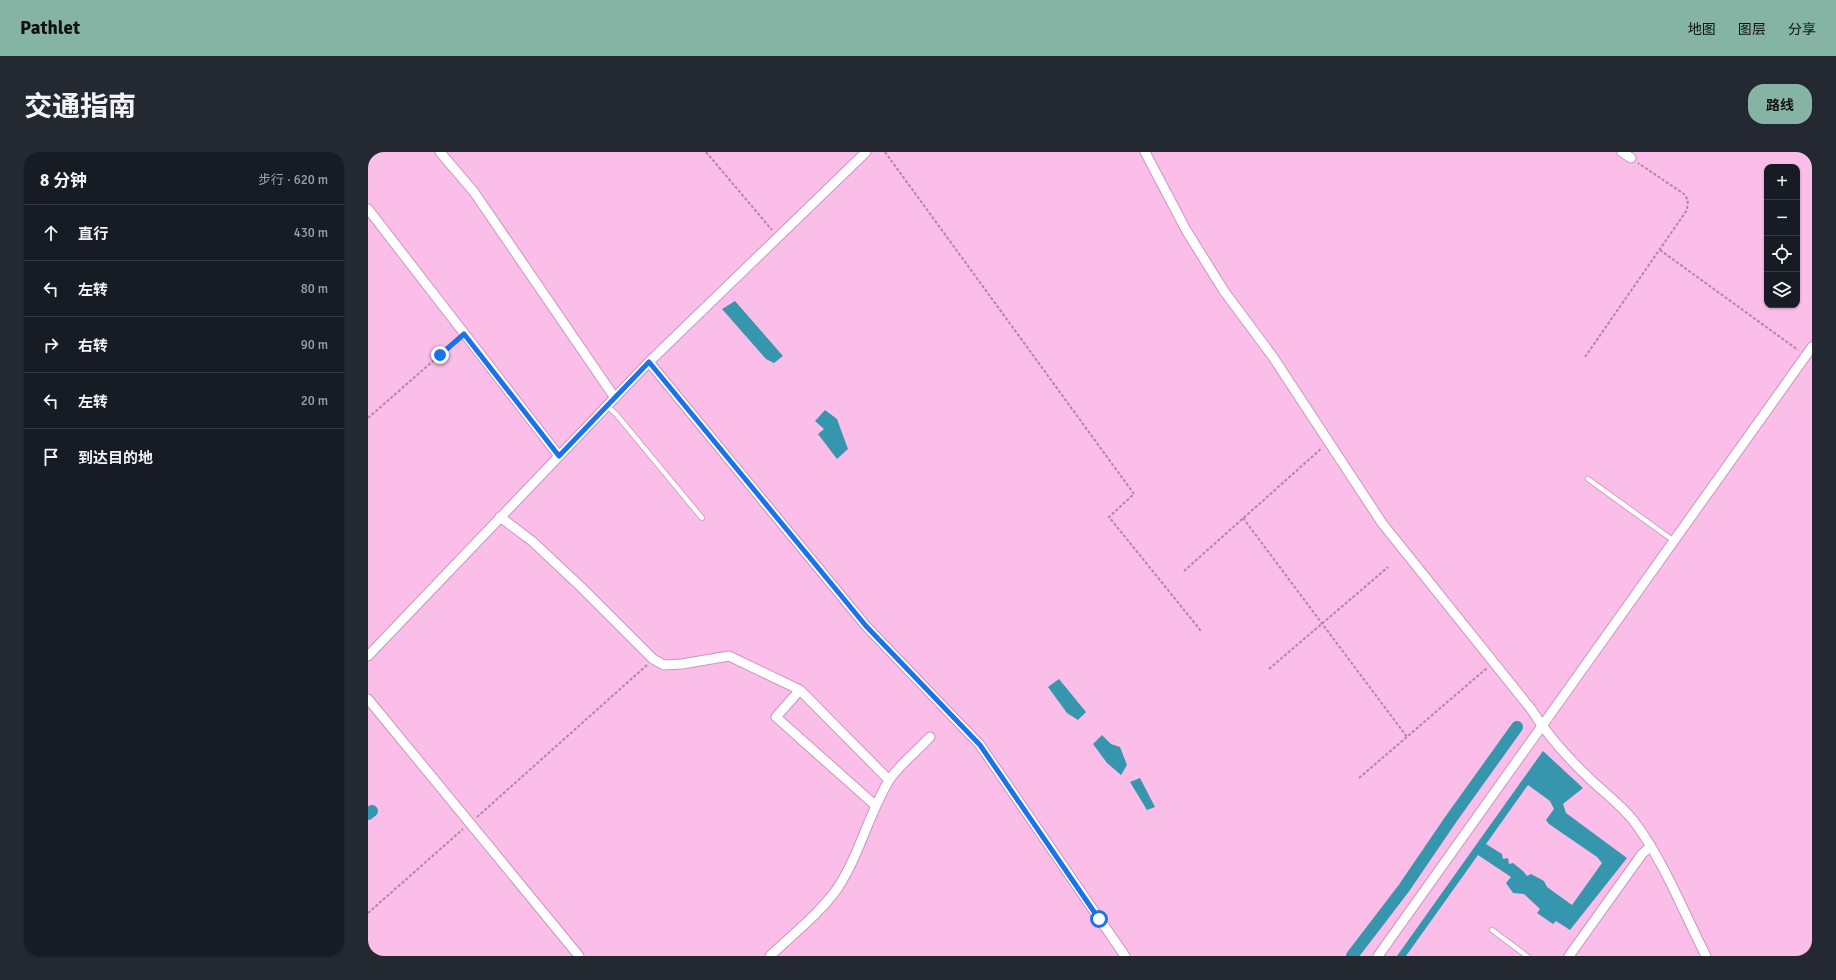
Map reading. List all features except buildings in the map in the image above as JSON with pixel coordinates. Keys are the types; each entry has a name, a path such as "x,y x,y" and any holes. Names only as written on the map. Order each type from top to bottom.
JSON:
{"street":[{"path":"440,152 474,192 615,398"},
{"path":"368,656 649,362 866,152"},
{"path":"1145,152 1186,230 1224,291 1273,358 1382,523 1494,662 1531,709 1542,726 1587,776 1610,795 1632,819 1651,846 1706,956"},
{"path":"1622,152 1631,158"},
{"path":"368,209 559,456"},
{"path":"1378,956 1812,347"},
{"path":"649,362 866,626 980,745 1125,956"},
{"path":"500,517 532,541 581,587 653,659 664,665 682,664 729,656 800,690 889,780"},
{"path":"800,690 776,717 876,806"},
{"path":"368,699 580,956"},
{"path":"770,956 813,917 837,889 855,856 876,806 889,780 930,737"},
{"path":"1569,956 1642,854 1651,846"}],"lane":[{"path":"607,406 616,414 702,518"},
{"path":"1588,479 1674,541"},
{"path":"1492,930 1527,956"}],"path":[{"path":"706,152 778,237"},
{"path":"885,152 1134,494 1109,517 1201,631"},
{"path":"1585,357 1687,210 1688,200 1684,194 1631,158"},
{"path":"1660,250 1806,355"},
{"path":"368,418 464,334"},
{"path":"1184,571 1328,442"},
{"path":"1244,518 1407,737"},
{"path":"1269,669 1388,567"},
{"path":"368,913 653,659"},
{"path":"1359,778 1494,662"}],"water":[{"path":"735,301 783,356 774,363 766,359 722,309"},
{"path":"825,410 837,419 848,449 837,459 818,434 824,429 815,421"},
{"path":"1059,679 1086,712 1078,720 1067,713 1048,687"},
{"path":"1102,735 1111,744 1120,747 1127,765 1121,775 1107,763 1093,744"},
{"path":"1543,751 1583,788 1563,804 1566,813 1627,858 1570,930 1556,921 1553,924 1537,913 1540,909 1524,894 1513,893 1506,883 1511,877 1478,855 1406,956 1397,956","holes":["1528,785 1550,801 1554,809 1546,820 1549,824 1597,857 1602,863 1572,905 1547,887 1544,881 1531,874 1527,876 1513,863 1509,864 1508,858 1503,859 1502,854 1486,844"]},
{"path":"1140,778 1155,807 1147,810 1130,782"}],"waterway":[{"path":"1352,956 1404,888 1517,727"},
{"path":"368,814 372,811"}],"route":[{"path":"440,355 464,334 559,456 649,362 866,626 980,745 1099,919"}]}
